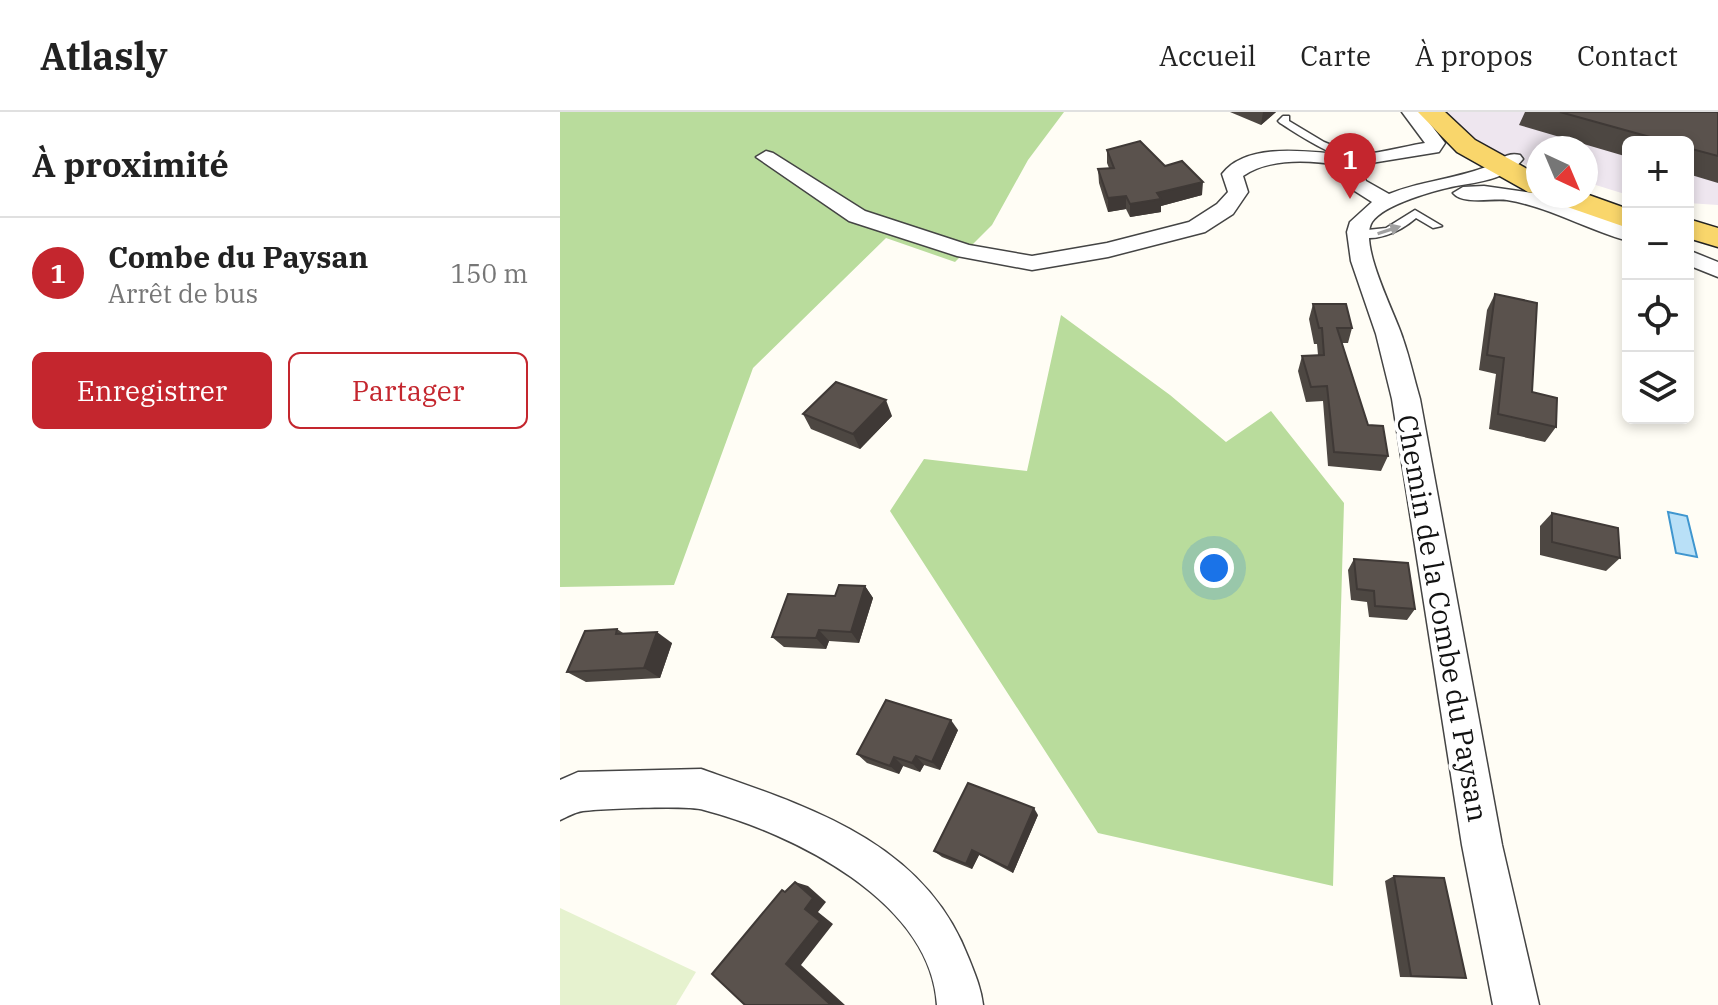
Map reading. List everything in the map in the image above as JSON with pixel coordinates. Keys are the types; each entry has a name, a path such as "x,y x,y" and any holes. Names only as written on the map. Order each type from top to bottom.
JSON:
{"main road":[{"path":"1431,112 1466,146 1499,161 1526,178"},
{"path":"1443,112 1499,161 1526,169"},
{"path":"1598,197 1622,205"},
{"path":"1597,208 1622,217"},
{"path":"1694,230 1718,238"},
{"path":"1694,241 1718,249"}],"street":[{"path":"766,157 857,216 965,251 1032,263 1108,250 1197,227 1225,209 1238,192 1232,174 1243,164 1329,156 1353,160 1432,148 1435,143 1431,135 1411,112"},
{"path":"1353,160 1357,184 1415,213 1461,193 1486,190 1509,192 1622,232"},
{"path":"1358,234 1365,217 1391,201 1435,185 1465,162 1499,161"},
{"name":"Chemin de la Combe du Paysan","path":"1358,234 1361,255 1390,336 1406,399 1482,845 1516,1005"},
{"path":"1694,260 1718,270"},
{"path":"560,800 578,792 701,789 789,820 846,847 909,899 940,939 959,991 960,1005"}],"lane":[{"path":"1291,114 1283,121 1353,160"},
{"path":"1358,234 1386,233 1399,228 1415,213 1437,226"}],"shaded area":[{"path":"1439,112 1718,112 1718,205 1694,203 1694,136 1622,136 1622,193 1598,186 1598,136 1526,136 1526,164 1487,153"}],"green space":[{"path":"560,112 1064,112 1028,160 992,225 955,262 886,238 753,368 674,585 560,587"},
{"path":"1061,315 1170,395 1226,442 1271,411 1344,503 1333,886 1098,833 890,511 924,459 1027,471"},
{"path":"560,908 696,972 676,1005 560,1005"}],"water":[{"path":"1668,512 1687,516 1697,557 1676,553"}],"building":[{"path":"1560,112 1718,112 1718,156 1694,150 1694,136 1646,136"},
{"path":"1140,141 1165,166 1182,161 1203,182 1157,193 1161,199 1130,204 1126,196 1108,198 1098,169 1114,168 1107,150"},
{"path":"1495,294 1537,303 1532,392 1557,398 1556,427 1498,414 1504,358 1487,355"},
{"path":"1313,304 1346,304 1352,328 1337,328 1368,425 1383,426 1388,456 1334,452 1327,386 1311,387 1302,356 1324,355 1322,328 1319,328"},
{"path":"836,382 886,400 853,434 803,414"},
{"path":"1552,513 1618,528 1620,558 1552,542"},
{"path":"1354,559 1408,563 1415,609 1375,606 1374,591 1357,589"},
{"path":"839,585 865,586 851,632 819,630 816,638 772,637 788,594 835,596"},
{"path":"617,629 616,634 657,632 644,668 567,672 585,631"},
{"path":"886,700 951,720 932,762 916,756 912,763 894,757 890,766 857,754"},
{"path":"968,783 1034,808 1008,868 972,850 966,864 934,851"},
{"path":"1394,876 1444,878 1466,978 1411,976"},
{"path":"795,882 813,898 805,909 820,921 786,964 831,1005 745,1005 712,974 782,890 785,892"}],"place":[{"name":"Combe du Paysan","path":"1350,199"}]}
